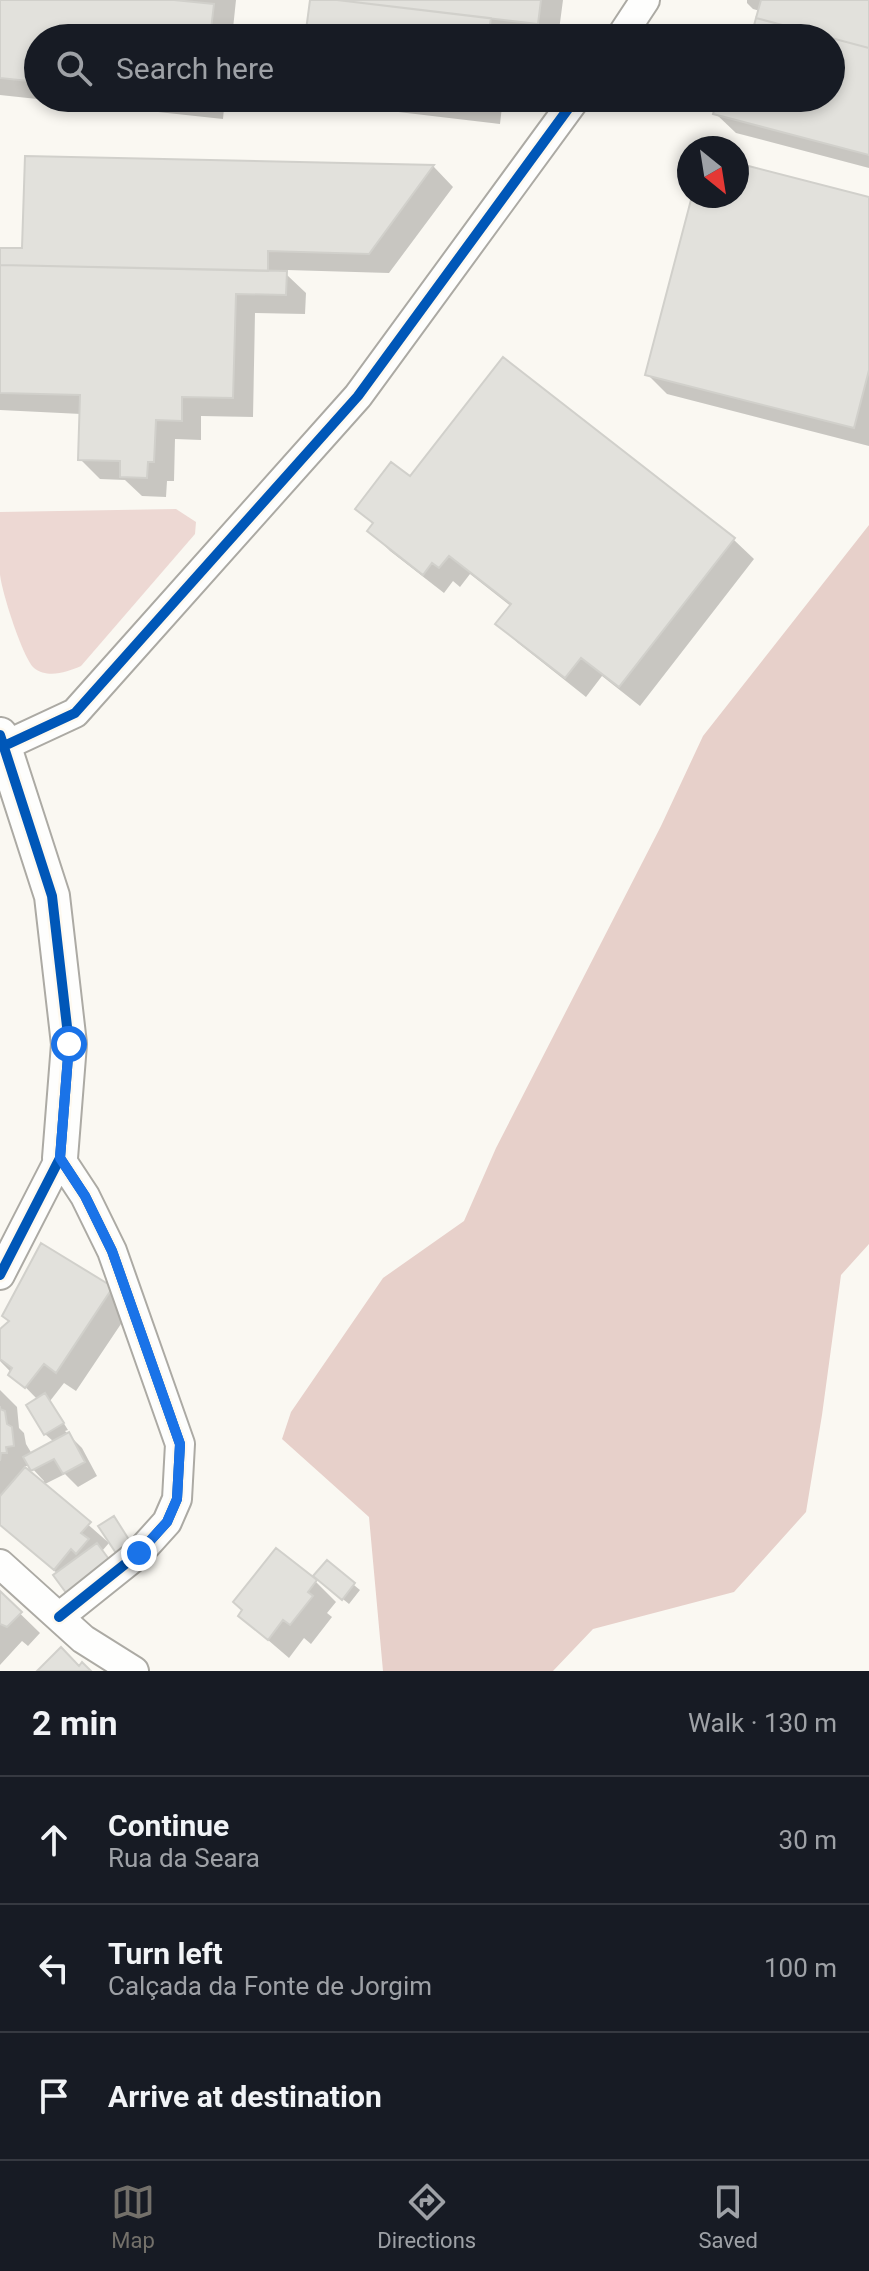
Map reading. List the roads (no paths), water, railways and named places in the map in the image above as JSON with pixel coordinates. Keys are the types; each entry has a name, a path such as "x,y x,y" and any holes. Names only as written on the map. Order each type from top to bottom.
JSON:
{"street":[{"path":"629,24 645,0"},
{"path":"0,1275 60,1158 69,1044 52,896 2,741 75,713 347,408 566,112"},
{"path":"59,1617 139,1553 167,1522 177,1499 180,1444 112,1251 85,1196 60,1158"},
{"path":"0,1564 83,1639 134,1671"}]}
